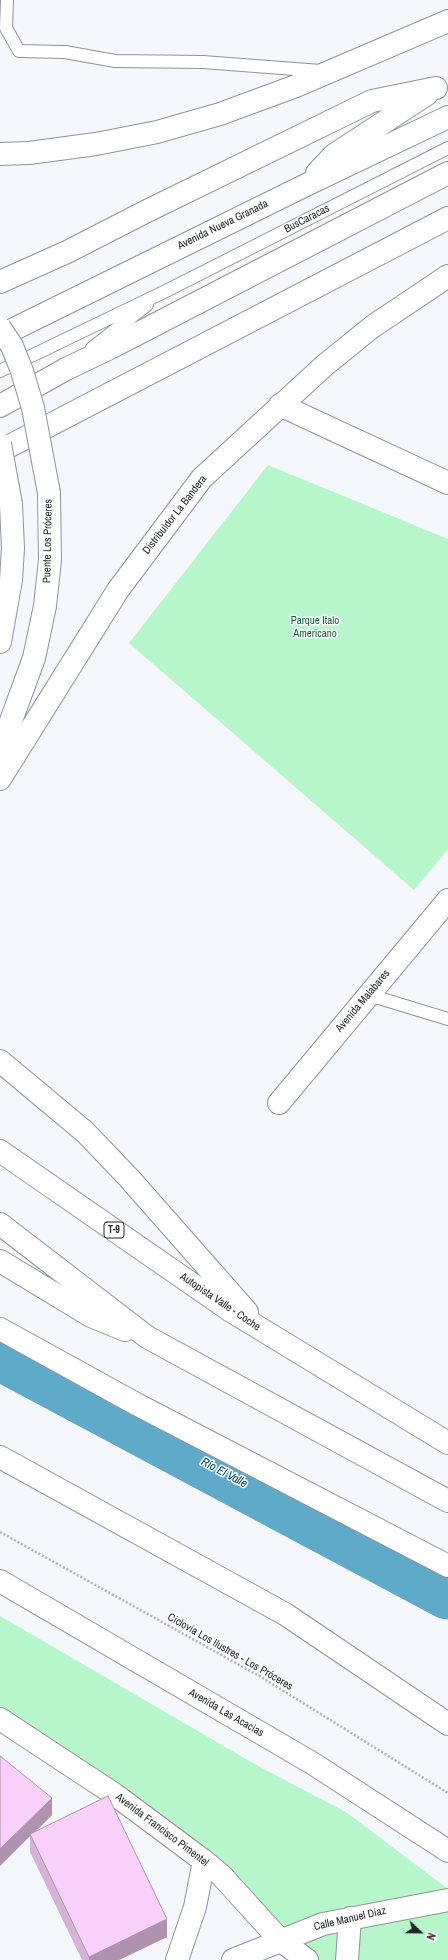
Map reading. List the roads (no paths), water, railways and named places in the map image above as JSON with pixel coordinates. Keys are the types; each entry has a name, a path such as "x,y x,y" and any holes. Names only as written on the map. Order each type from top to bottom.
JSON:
{"main road":[{"path":"0,154 30,153 88,145 157,132 220,114 296,86 448,21"},
{"path":"308,184 334,155 442,84"},
{"path":"0,282 68,252 154,207 372,101 442,84"},
{"name":"Avenida Nueva Granada","path":"0,336 308,184 448,117"},
{"path":"0,398 110,348 366,214 448,173"},
{"path":"0,451 448,218"},
{"name":"Distribuidor La Bandera","path":"0,779 118,590 202,478 325,365 372,327 448,276"},
{"name":"Puente Los Próceres","path":"0,328 12,346 22,371 33,408 49,493 50,560 45,606 34,658 8,729 0,756"},
{"path":"0,406 66,368"},
{"path":"280,405 448,483"},
{"path":"0,444 11,504 13,548 11,580 0,642"},
{"name":"Avenida Malabares","path":"279,1103 448,900"},
{"path":"0,1061 85,1132 129,1178 264,1331"},
{"name":"Autopista Valle - Coche","path":"0,1151 228,1309 448,1443"},
{"path":"0,1224 147,1337"},
{"path":"0,1261 91,1316 147,1337 448,1501"},
{"path":"0,1329 138,1405 448,1566"},
{"path":"0,1457 285,1614 448,1724"},
{"name":"Avenida Las Acacias","path":"0,1581 312,1763 448,1851"},
{"name":"Avenida Francisco Pimentel","path":"0,1719 114,1794 204,1861 229,1884 280,1940 308,1960"},
{"path":"177,1960 195,1906 204,1861"},
{"name":"Calle Manuel Díaz","path":"233,1960 323,1924 448,1900"},
{"path":"347,1960 350,1918"}],"lane":[{"path":"7,0 6,28 19,51 65,52 115,61 203,62 328,72"},
{"name":"BusCaracas","path":"0,372 166,291 448,148"},
{"name":"BusCaracas","path":"66,368 166,291"},
{"path":"369,995 448,1019"}],"waterway":[{"name":"Río El Valle","path":"0,1354 448,1593"}],"park label":[{"name":"Parque Italo Americano","path":"315,627"}]}
